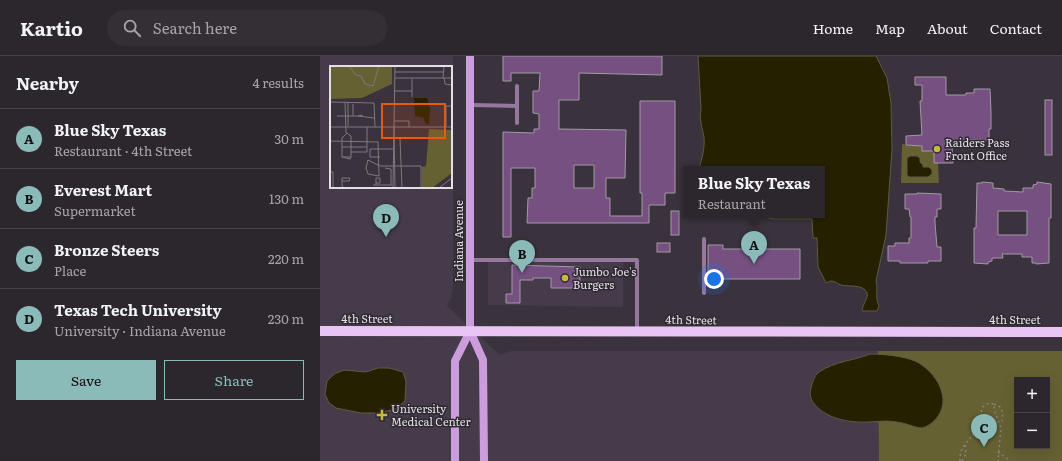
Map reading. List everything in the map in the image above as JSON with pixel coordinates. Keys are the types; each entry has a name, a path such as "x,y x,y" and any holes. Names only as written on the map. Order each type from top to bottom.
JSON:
{"main road":[{"name":"Indiana Avenue","path":"470,56 470,331 483,360 484,461"},
{"name":"4th Street","path":"320,331 637,331 743,333 1062,332"},
{"name":"Indiana Avenue","path":"455,461 455,361 470,331"}],"lane":[{"path":"517,86 517,123"},
{"path":"470,105 517,106"},
{"path":"704,239 704,293"},
{"path":"470,260 638,260 637,331"}],"path":[{"path":"972,435 980,434 985,430 982,410 988,404 994,404 1000,407 1003,413 1002,421 999,423"},
{"path":"994,404 994,410 1001,428 998,461"},
{"path":"961,461 960,452 982,418"},
{"path":"961,461 966,454 965,444"},
{"path":"998,452 1010,461"}],"shaded area":[{"path":"320,56 453,56 453,287 451,298 447,306 500,355 511,351 1062,351 1062,461 320,461"},
{"path":"698,56 876,56 887,78 891,103 892,149 886,235 876,281 877,300 879,306 877,311 862,311 867,295 863,288 841,285 833,281 826,283 818,267 817,238 813,238 812,219 769,218 825,218 825,166 700,166 704,141 700,113"},
{"path":"902,144 922,146 922,151 934,151 934,162 938,163 939,183 901,183"},
{"path":"910,156 917,156 920,158 920,162 923,167 929,167 932,170 932,174 928,177 909,177 907,175 907,158"},
{"path":"488,262 623,262 623,307 488,305"},
{"path":"878,351 1062,351 1062,461 879,461"},
{"path":"870,354 881,354 910,359 923,366 930,372 936,379 943,395 943,404 940,412 931,424 922,428 890,421 846,421 826,414 815,405 812,401 810,391 816,375 819,372 838,363"},
{"path":"378,368 389,368 403,372 406,381 405,401 395,409 379,413 361,413 336,408 329,403 325,394 327,381 334,374 344,370 366,372"}],"building":[{"path":"503,56 662,56 662,75 579,73 579,100 559,100 559,129 626,130 625,178 606,178 606,198 610,198 610,216 642,216 642,193 640,193 640,101 675,101 675,193 665,193 665,205 649,205 649,223 527,223 528,198 532,198 532,188 535,188 535,168 511,168 511,237 503,237 503,132 534,133 534,129 539,129 539,114 533,113 533,91 539,91 540,73 511,73 511,81 503,81","holes":["574,165 594,165 594,188 574,188"]},
{"path":"915,77 946,77 946,95 966,95 966,93 974,93 974,89 990,89 991,129 989,129 989,140 964,140 964,146 952,146 953,163 934,163 934,151 922,151 922,146 906,145 906,136 922,135 920,101 922,101 922,85 915,85"},
{"path":"1045,100 1052,100 1052,155 1045,155"},
{"path":"1037,182 1051,184 1049,263 1032,263 1032,257 1022,257 1022,254 1002,254 1003,258 992,258 992,261 988,262 988,264 974,263 974,228 976,228 977,183 993,183 993,188 1004,189 1004,191 1023,192 1023,188 1033,188 1033,185 1037,184","holes":["998,211 1027,211 1027,235 998,235"]},
{"path":"905,194 941,194 941,209 937,209 935,223 937,247 941,247 941,261 928,261 928,263 900,263 900,261 888,261 888,246 895,246 895,243 909,243 909,238 911,238 911,217 909,209 905,209"},
{"path":"671,211 679,211 679,235 671,235"},
{"path":"657,243 670,243 670,252 657,252"},
{"path":"708,245 723,245 723,249 800,249 800,279 708,279"},
{"path":"512,265 580,267 580,288 551,288 551,278 520,280 520,303 506,303 506,294 512,294"}],"place":[{"name":"Raiders Pass Front Office","path":"937,149"},
{"name":"Texas Tech University","path":"386,237"},
{"name":"Blue Sky Texas","path":"754,264"},
{"name":"Everest Mart","path":"522,273"},
{"name":"Jumbo Joe's Burgers","path":"565,278"},
{"name":"University Medical Center","path":"382,415"},
{"name":"Bronze Steers","path":"984,447"}]}
